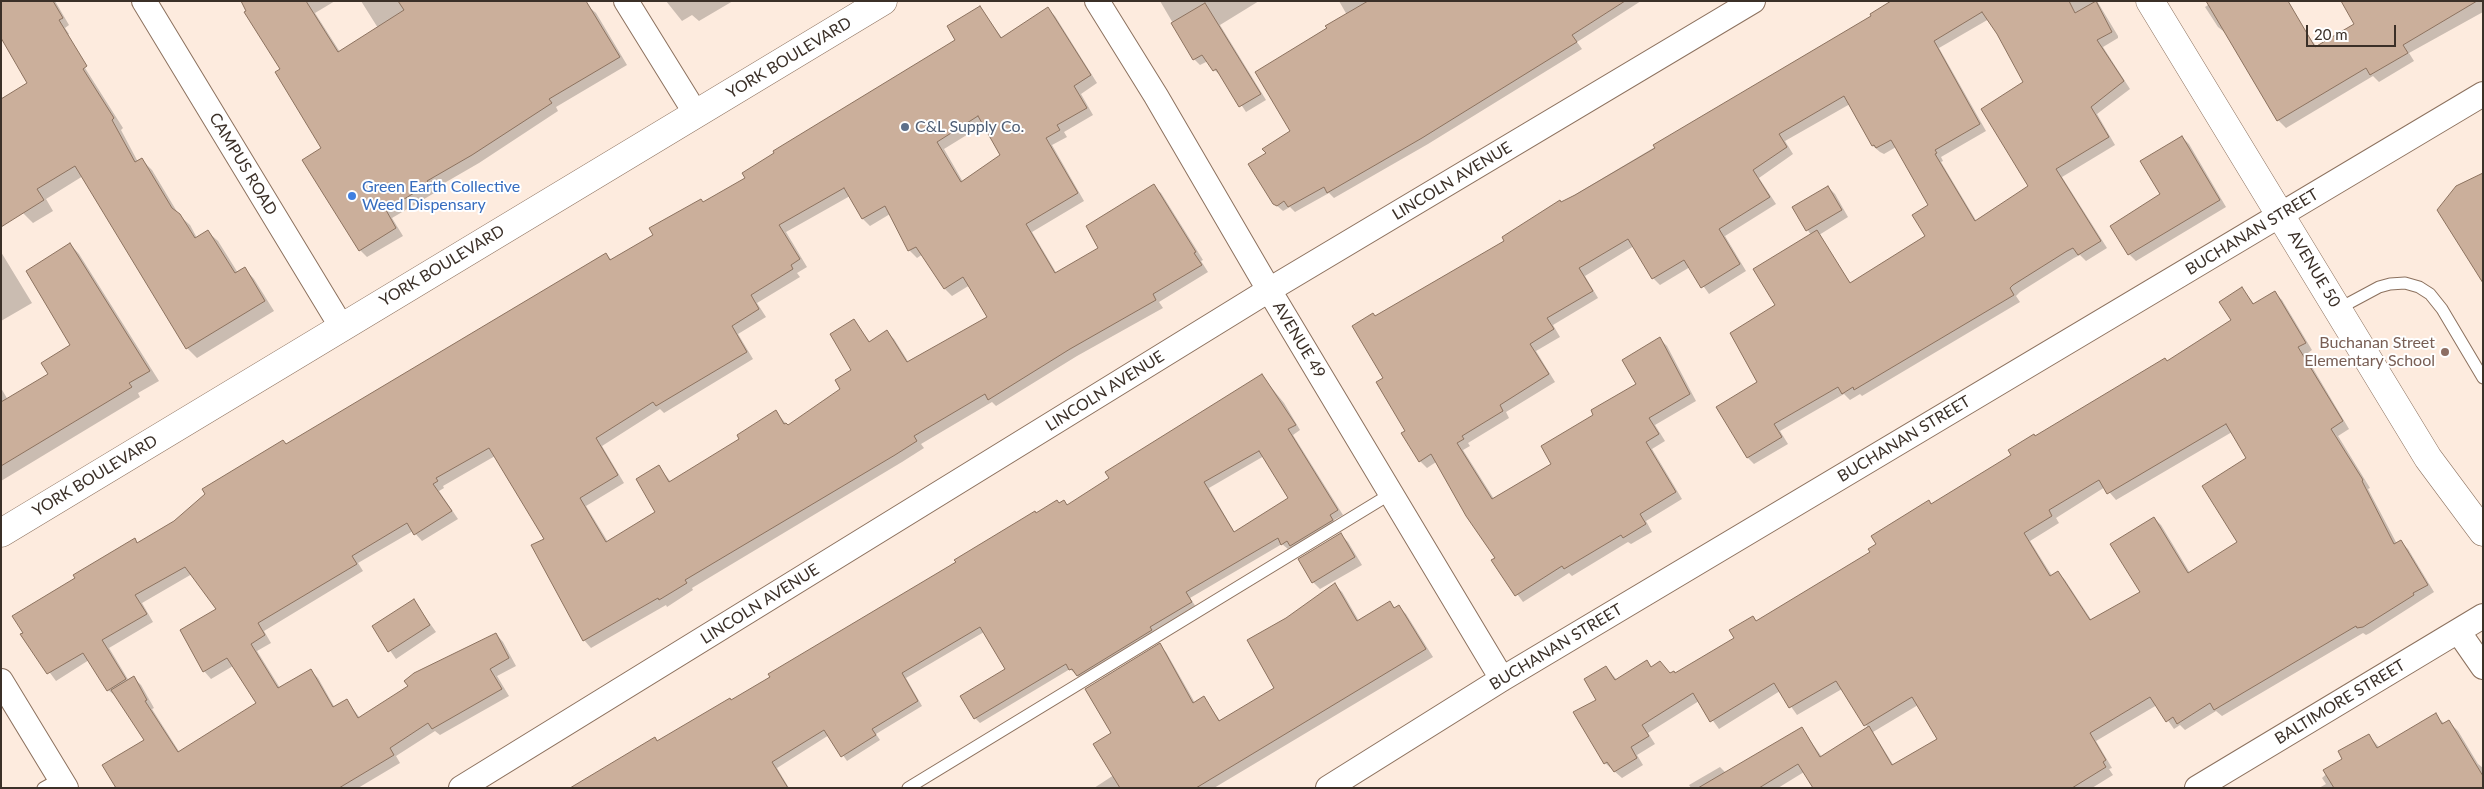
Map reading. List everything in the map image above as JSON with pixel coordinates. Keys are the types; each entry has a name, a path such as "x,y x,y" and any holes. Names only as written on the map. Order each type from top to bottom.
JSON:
{"main road":[{"name":"YORK BOULEVARD","path":"1,533 341,326 883,1"},
{"name":"AVENUE 50","path":"2150,1 2428,458 2483,532"}],"street":[{"name":"CAMPUS ROAD","path":"144,1 341,326"},
{"path":"626,1 696,114"},
{"name":"AVENUE 49","path":"1097,1 1156,96 1269,290 1502,679"},
{"name":"LINCOLN AVENUE","path":"461,788 1269,290 1753,1"},
{"name":"BUCHANAN STREET","path":"1328,788 1502,679 2483,94"},
{"name":"BALTIMORE STREET","path":"2196,788 2483,616"},
{"path":"2458,631 2483,668"},
{"path":"1,681 12,707 57,785"}],"lane":[{"path":"2338,309 2379,287 2405,283 2418,287 2430,294 2442,309 2483,378"},
{"path":"908,788 1392,493"}],"building":[{"path":"1,1 53,1 63,18 59,20 87,66 83,69 114,118 112,120 135,162 142,158 172,208 180,214 195,238 208,230 235,273 245,267 265,301 186,349 75,166 37,189 44,200 1,227 1,99 27,83 1,38"},
{"path":"241,1 306,1 338,52 404,10 398,1 586,1 620,57 549,99 552,103 472,155 427,181 429,184 386,210 396,228 359,251 302,160 321,148 275,72 280,69 244,12 246,11"},
{"path":"1368,1 1625,1 1572,35 1577,42 1422,138 1327,193 1324,187 1288,207 1284,201 1277,206 1273,204 1248,164 1266,153 1262,149 1290,131 1255,72 1327,28 1325,26"},
{"path":"1891,1 2069,1 2075,13 2096,1 2112,32 2097,40 2124,81 2091,107 2109,137 2056,169 2101,241 2078,255 2073,248 2067,251 2013,285 2010,288 2014,295 1854,390 1853,387 1842,394 1838,387 1774,424 1782,437 1747,458 1716,407 1757,382 1730,333 1775,305 1753,269 1817,230 1850,283 1925,236 1912,215 1928,205 1891,140 1876,148 1874,145 1872,146 1844,96 1779,134 1787,147 1753,170 1770,197 1719,229 1740,264 1701,288 1684,260 1652,279 1628,239 1579,268 1593,291 1547,318 1554,329 1530,344 1549,374 1500,405 1503,411 1462,436 1464,439 1457,443 1492,499 1551,464 1541,446 1593,415 1591,410 1636,384 1622,360 1660,337 1690,394 1649,418 1659,434 1646,442 1676,492 1640,514 1646,524 1623,538 1621,535 1564,569 1562,566 1515,596 1491,560 1495,558 1466,516 1431,454 1419,462 1401,433 1405,431 1376,382 1383,378 1352,326 1373,313 1375,316 1504,241 1502,237 1560,200 1561,202 1575,195 1655,148 1653,145 1871,16 1870,14","holes":["1982,12 1997,34 2023,82 1981,109 2028,186 1975,221 1935,154 1937,153 1935,150 1980,124 1934,41"]},
{"path":"2206,1 2288,1 2315,47 2354,24 2341,1 2477,1 2403,45 2408,53 2370,75 2366,68 2277,121"},
{"path":"1205,3 1261,94 1239,107 1216,69 1213,71 1202,55 1193,60 1171,23"},
{"path":"980,6 1001,38 1048,7 1091,75 1074,86 1087,108 1057,125 1060,130 1046,138 1078,193 1026,224 1055,273 1098,248 1086,226 1154,184 1202,265 1153,294 1156,300 1070,349 988,400 985,394 914,436 917,441 895,455 685,580 687,583 659,600 658,598 583,641 531,545 544,539 489,448 436,478 438,481 433,484 452,511 414,535 407,523 352,556 357,564 258,623 265,635 251,644 278,688 311,669 333,707 347,699 358,718 408,686 404,681 414,673 496,633 509,658 490,669 502,689 432,729 428,723 390,748 394,755 339,788 116,788 102,765 144,740 111,690 134,676 147,700 145,701 178,752 256,703 227,658 203,672 180,630 216,609 185,567 135,595 147,614 102,640 126,679 107,691 83,653 47,674 20,634 23,633 12,616 75,578 73,575 135,538 137,543 174,521 205,494 202,489 283,440 286,444 606,253 610,260 653,235 649,228 701,199 703,202 745,178 742,173 774,153 773,151 955,40 947,26","holes":["978,116 1000,155 961,182 937,142","844,188 862,219 885,206 908,251 916,247 944,289 963,277 987,317 907,362 887,330 869,342 854,319 830,334 851,370 835,380 840,389 788,425 784,424 776,410 737,435 739,439 669,482 659,465 636,479 655,512 606,542 580,498 618,475 596,438 653,402 656,406 747,352 732,326 759,309 751,295 793,269 791,265 800,259 779,225"]},
{"path":"2182,136 2220,200 2128,255 2110,226 2160,194 2140,161"},
{"path":"2483,173 2483,283 2437,210 2456,186"},
{"path":"1828,186 1842,210 1806,231 1792,207"},
{"path":"70,243 150,371 129,383 132,387 1,466 1,402 48,374 41,363 70,345 26,271"},
{"path":"2242,287 2253,304 2275,291 2306,343 2298,347 2343,421 2331,429 2363,480 2394,544 2401,540 2428,585 2363,627 2357,628 2356,626 2214,710 2210,703 2177,724 2173,717 2166,722 2150,697 2090,733 2106,760 2103,762 2106,767 2072,788 1813,788 1798,764 1759,788 1698,788 1802,727 1820,757 1869,726 1892,765 1937,739 1912,697 1864,726 1836,681 1789,708 1774,683 1710,722 1693,693 1642,725 1649,736 1631,747 1637,758 1614,772 1607,762 1604,764 1573,712 1596,700 1584,679 1606,666 1615,680 1647,660 1651,667 1660,661 1670,673 1674,671 1675,673 1734,638 1729,630 1753,616 1756,621 1870,552 1868,549 1876,544 1871,536 1929,500 1931,504 2011,455 2008,450 2034,434 2035,436 2165,358 2167,361 2231,320 2219,302","holes":["2226,424 2246,458 2202,486 2237,542 2188,573 2154,517 2110,544 2140,592 2090,620 2058,571 2050,576 2024,533 2052,516 2049,510 2099,480 2107,494"]},
{"path":"1262,374 1296,425 1288,429 1338,510 1330,515 1333,520 1290,546 1287,541 1281,545 1278,538 1186,592 1192,602 1150,627 1152,630 1077,676 1072,669 1069,670 1066,664 974,719 960,696 1005,669 980,627 902,673 918,701 872,729 876,735 841,757 824,730 772,762 788,788 570,788 655,737 657,741 770,677 768,674 956,562 954,560 1035,511 1036,513 1057,500 1059,503 1064,500 1067,505 1109,478 1105,472","holes":["1259,451 1288,498 1234,532 1204,482"]},
{"path":"1341,533 1355,557 1312,583 1298,559"},
{"path":"1335,583 1357,621 1390,601 1394,608 1399,605 1426,649 1196,788 1120,788 1093,744 1111,733 1085,689 1160,643 1193,703 1204,696 1219,721 1274,688 1247,640 1286,618"},
{"path":"414,599 430,625 388,652 372,626"},
{"path":"2436,713 2442,724 2449,720 2483,776 2483,788 2334,788 2323,770 2342,759 2338,751 2369,734 2377,748"}],"place":[{"name":"C&L Supply Co.","path":"905,127"},
{"name":"Green Earth Collective Weed Dispensary","path":"352,196"},
{"name":"Buchanan Street Elementary School","path":"2445,352"}]}
